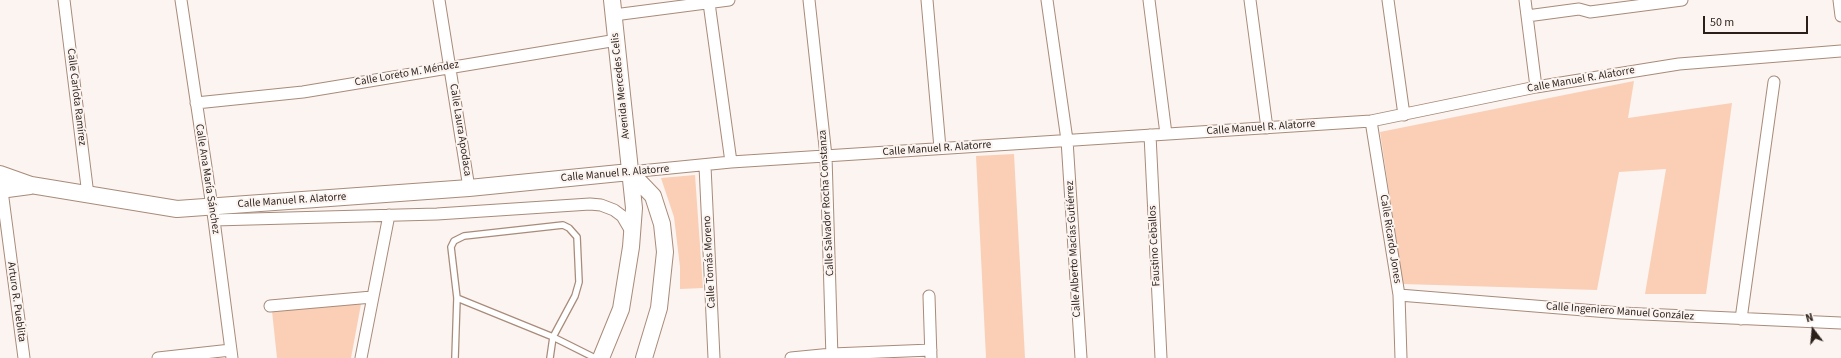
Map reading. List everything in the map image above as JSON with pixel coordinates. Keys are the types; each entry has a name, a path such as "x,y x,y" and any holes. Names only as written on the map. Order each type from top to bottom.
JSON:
{"street":[{"name":"Calle Carlota Ramírez","path":"64,0 88,195"},
{"name":"Calle Ana María Sánchez","path":"181,0 213,213 232,354"},
{"name":"Calle Laura Apodaca","path":"439,0 469,188"},
{"path":"613,7 709,3 729,0"},
{"name":"Calle Salvador Rocha Constanza","path":"810,0 826,156 832,356"},
{"path":"927,0 940,148"},
{"name":"Calle Alberto Macías Gutiérrez","path":"1047,0 1067,140 1081,358"},
{"path":"1149,0 1166,134"},
{"path":"1250,0 1267,128"},
{"path":"1388,0 1404,115"},
{"path":"1526,0 1536,87"},
{"path":"1527,16 1579,9 1590,12 1682,0"},
{"path":"1839,0 1841,16"},
{"path":"709,3 731,162"},
{"name":"Avenida Mercedes Celis","path":"601,358 621,309 632,233 634,208 613,7"},
{"name":"Calle Loreto M. Méndez","path":"196,103 303,92 617,40"},
{"name":"Calle Manuel R. Alatorre","path":"0,182 31,185 177,209 213,213 705,166 731,162 1371,121 1536,87 1679,64 1841,51"},
{"path":"1741,319 1774,82"},
{"name":"Calle Ricardo Jones","path":"1371,121 1399,295 1400,358"},
{"name":"Faustino Ceballos","path":"1150,135 1161,358"},
{"name":"Calle Tomás Moreno","path":"705,166 714,358"},
{"path":"630,172 652,196 662,224 665,252 659,308 644,358"},
{"name":"Arturo R. Pueblita","path":"0,182 24,358"},
{"path":"213,213 389,215 452,213 590,204 602,205 614,210 622,216 632,233"},
{"path":"361,358 389,215"},
{"name":"Calle Ingeniero Manuel González","path":"1399,295 1621,313 1841,323"},
{"path":"791,358 931,354 929,296"},
{"path":"270,306 372,297"},
{"path":"158,358 232,354"}],"lane":[{"path":"455,358 457,298 451,247 454,241 458,238 563,225 570,228 577,237 578,288 553,338 550,358"},
{"path":"457,298 553,338 594,358"}],"shaded area":[{"path":"1634,81 1628,118 1732,103 1706,294 1645,294 1666,169 1619,172 1597,290 1403,284 1380,132"},
{"path":"1014,154 1025,358 986,358 976,156"},
{"path":"695,175 703,288 680,289 680,267 674,217 661,178"},
{"path":"361,304 351,358 277,358 272,311"}]}
